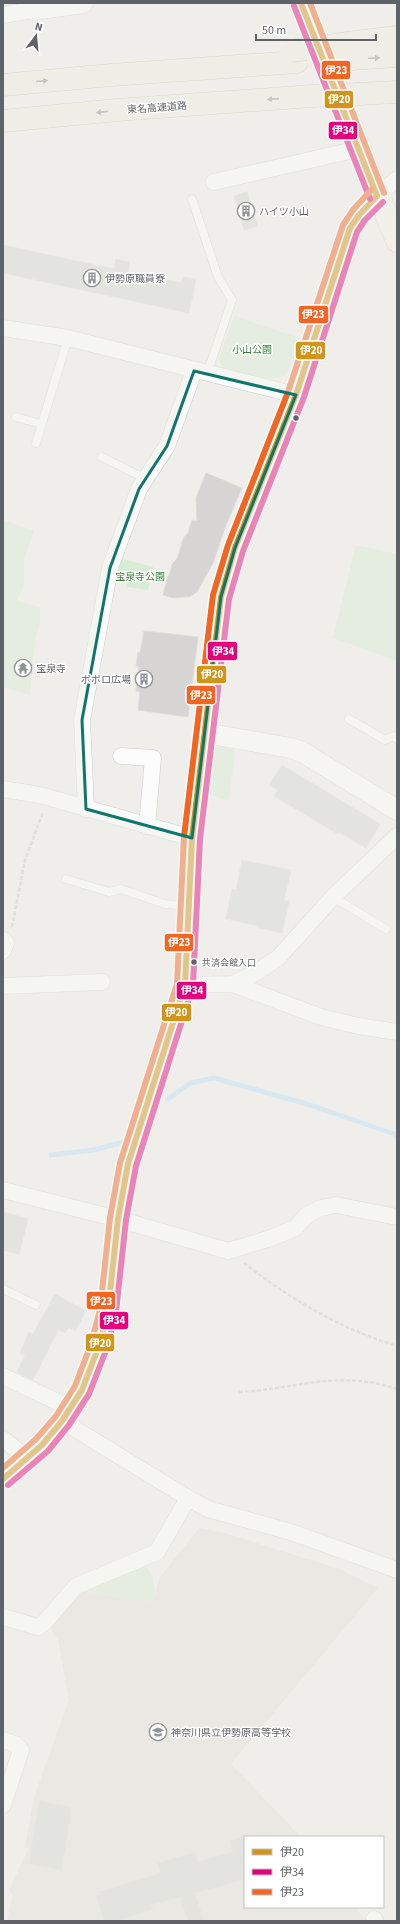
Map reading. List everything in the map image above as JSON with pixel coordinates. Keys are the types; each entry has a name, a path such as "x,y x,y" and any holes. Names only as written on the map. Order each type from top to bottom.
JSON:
{"highway":[{"path":"350,51 397,36"},
{"path":"3,84 111,75 350,51 397,56"},
{"name":"東名高速道路","path":"3,121 117,110 312,96 395,92"}],"main road":[{"path":"301,3 377,196 397,241"}],"street":[{"path":"3,16 83,3"},
{"path":"214,182 358,148"},
{"path":"3,1479 42,1445 66,1414 88,1377 105,1326 118,1219 128,1164 185,985 190,906 192,838 220,597 235,548 296,395 350,228 359,215 377,196 397,179"},
{"path":"3,328 68,338 296,395"},
{"path":"86,809 82,720 110,568 130,510 146,479 167,446 201,372"},
{"path":"204,733 290,748 302,752 397,810"},
{"path":"121,756 153,758 148,826"},
{"path":"3,790 48,798 192,838"},
{"path":"233,984 257,972 278,958 333,897 397,836"},
{"path":"3,986 74,978 102,982"},
{"path":"185,985 233,984 321,1017 358,1026 397,1031"},
{"path":"3,1190 118,1219 228,1251 271,1238 294,1228 307,1215 321,1208 336,1205 397,1217"},
{"path":"3,1376 66,1414 188,1498 208,1509 291,1532 397,1570"},
{"path":"3,1439 27,1458"},
{"path":"4,1621 38,1627 44,1623 76,1586 157,1552 188,1498"},
{"path":"3,1740 15,1744 21,1750 6,1781 3,1805"}],"lane":[{"path":"192,199 218,277 232,300 201,372"},
{"path":"36,443 68,338"},
{"path":"16,417 41,424"},
{"path":"102,457 146,479"},
{"path":"349,719 385,740 394,736 397,739"},
{"path":"66,879 109,892 121,889 165,904 190,906"},
{"path":"333,897 386,930"},
{"path":"3,1289 36,1305"}],"path":[{"path":"3,944 10,934 25,860 48,798"},
{"path":"228,1251 294,1300 359,1333 397,1346"},
{"path":"239,1392 344,1379 366,1381 397,1390"}],"highlighted area":[{"path":"194,371 296,395 235,548 221,597 192,838 86,809 82,720 110,568 139,489 167,446"}],"shaded area":[{"name":"神奈川県立伊勢原高等学校","path":"199,1528 225,1533 339,1569 378,1588 231,1764 300,1836 244,1836 244,1908 356,1908 367,1921 7,1921 13,1895 9,1890 29,1848 25,1847 34,1797 69,1700 58,1640 49,1626 80,1591 150,1602 155,1596 160,1577"}],"green space":[{"name":"小山公園","path":"234,316 297,337 292,363 286,375 262,378 222,368 219,358"},
{"path":"3,520 34,531 24,559 24,584 17,601 40,607 40,623 35,639 30,695 3,687"},
{"path":"356,545 397,554 397,661 333,638"},
{"name":"宝泉寺公園","path":"119,558 153,567 148,590 127,587 129,576 118,572"},
{"path":"215,746 235,750 229,801 209,794"},
{"path":"143,1560 153,1578 155,1596 149,1602 77,1590"}],"building":[{"name":"ハイツ小山","path":"247,192 258,226 244,230 234,196"},
{"name":"伊勢原職員寮","path":"3,245 114,269 116,259 130,262 128,272 181,283 183,277 196,279 189,313 3,273"},
{"path":"206,473 242,488 226,525 213,563 197,592 186,597 174,598 163,595 172,564 177,559 184,537 188,533 192,520 197,521 196,498"},
{"path":"144,631 198,637 188,717 138,710 140,692 136,691 139,667 136,666"},
{"path":"282,765 380,824 366,848 339,832 338,834 274,796 278,790 269,785"},
{"path":"242,860 291,870 284,900 289,901 282,933 259,928 260,926 226,919 232,889 236,890"},
{"path":"3,1212 28,1219 19,1254 3,1250"},
{"path":"55,1294 86,1311 75,1331 69,1328 65,1333 58,1330 33,1380 17,1372 25,1355 20,1353 29,1332 33,1334"},
{"path":"39,1801 72,1807 62,1870 29,1864"},
{"path":"244,1836 244,1879 195,1893 204,1921 188,1921 180,1897 151,1905 153,1910 116,1921 104,1921 96,1895 100,1894 99,1892 161,1873 158,1863 195,1852 198,1862 233,1852 230,1841"}],"waterway":[{"path":"168,1099 190,1083 214,1078 307,1104 397,1135"},
{"path":"51,1155 94,1150 124,1142"}],"transit line":[{"name":"伊20","path":"301,3 377,196"},
{"name":"伊23","path":"310,3 384,193"},
{"name":"伊34","path":"294,6 370,199"},
{"name":"伊23","path":"3,1468 36,1439 56,1416 75,1386 91,1344 100,1310 110,1218 120,1163 177,984 184,837 213,595 228,545 288,392 343,225 353,210 371,190"},
{"name":"伊20","path":"3,1479 42,1445 62,1421 82,1390 99,1346 108,1311 118,1219 128,1164 185,985 192,838 221,597 235,548 296,395 350,228 359,215 377,196"},
{"name":"伊34","path":"8,1485 48,1451 69,1425 89,1394 107,1348 116,1312 126,1220 136,1166 193,986 200,839 229,599 243,551 304,397 357,232 365,220 383,202"}],"place":[{"name":"ハイツ小山","path":"246,211"},
{"name":"伊勢原職員寮","path":"92,278"},
{"name":"宝泉寺","path":"23,668"},
{"name":"ポポロ広場","path":"144,679"},
{"name":"共済会館入口","path":"194,962"},
{"name":"神奈川県立伊勢原高等学校","path":"158,1732"}]}
